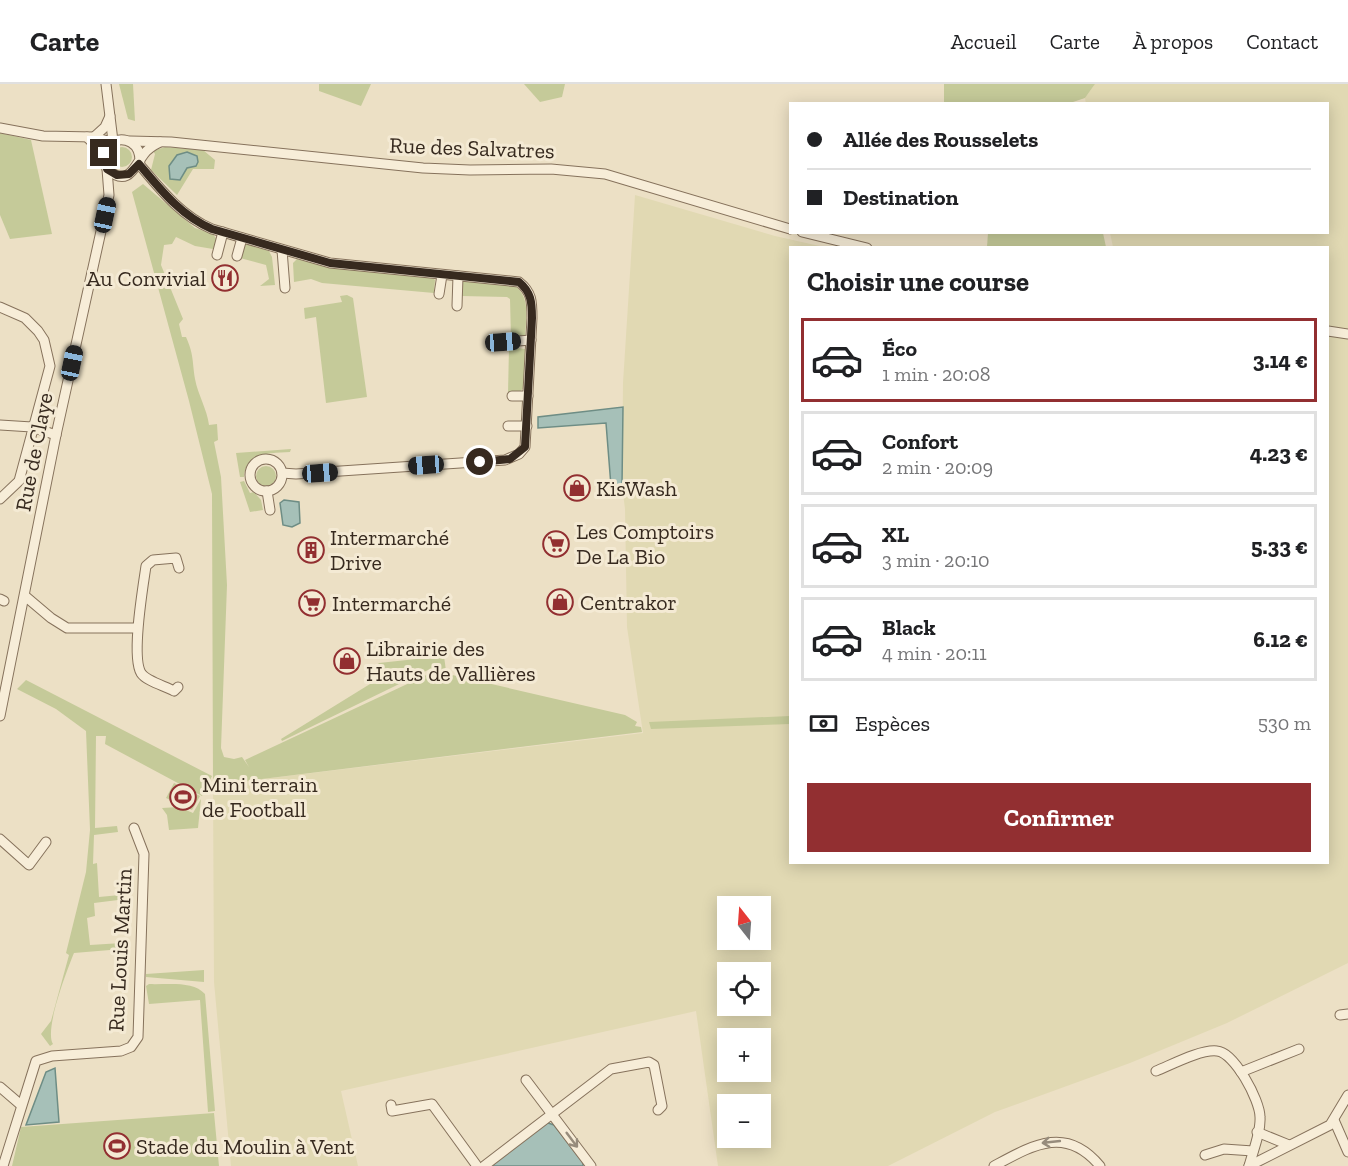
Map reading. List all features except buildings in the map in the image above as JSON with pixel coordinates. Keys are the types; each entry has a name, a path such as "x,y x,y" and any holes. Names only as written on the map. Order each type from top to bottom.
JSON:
{"street":[{"path":"103,158 105,149 112,142 111,112 106,84"},
{"path":"90,137 105,127 111,112"},
{"path":"111,112 128,140 138,149 139,162 155,185 198,223 330,263 519,282 528,289 534,302 528,426 525,447 510,459 304,474 282,473"},
{"path":"0,128 43,136 90,137 112,142 128,140"},
{"path":"90,137 101,152 107,169 117,175 126,175 155,185"},
{"name":"Rue des Salvatres","path":"128,140 162,141 423,168 580,171 637,182 789,229"},
{"path":"126,175 147,150 162,141"},
{"name":"Rue de Claye","path":"0,717 56,435 109,195 107,169"},
{"name":"Rue de Claye","path":"109,195 126,175"},
{"path":"217,255 223,232"},
{"path":"810,234 859,246"},
{"path":"237,256 242,238"},
{"path":"282,250 285,288"},
{"path":"439,294 442,275"},
{"path":"458,276 458,306"},
{"path":"0,307 25,318 38,331 48,352 50,366 19,481 0,499"},
{"path":"1329,331 1348,334"},
{"path":"503,342 531,340"},
{"path":"512,396 528,396"},
{"path":"0,425 32,427 56,435"},
{"path":"508,426 528,426"},
{"path":"270,460 278,465 282,473 276,487 267,490 258,488 252,482 251,472 256,463 270,460"},
{"path":"267,490 270,510"},
{"path":"178,687 174,691 142,676 139,669 137,628 146,566 153,560 176,558 179,568"},
{"path":"25,596 67,628 137,628"},
{"name":"Rue Louis Martin","path":"21,1105 36,1061 52,1056 121,1051 135,1043 139,1025 144,854 134,828"},
{"path":"0,839 29,865 46,842"},
{"path":"1241,1072 1299,1049"},
{"path":"1156,1071 1202,1053 1219,1051 1230,1056 1241,1072 1260,1110 1249,1166"},
{"path":"484,1166 611,1070 649,1062 654,1065 662,1106 658,1110"},
{"path":"526,1080 591,1166"},
{"path":"0,1087 21,1105 3,1166"},
{"path":"1249,1166 1326,1128 1334,1120 1348,1095"},
{"path":"391,1105 392,1111 432,1104 477,1166"},
{"path":"1334,1120 1348,1152"},
{"path":"1257,1132 1289,1145"},
{"path":"994,1166 1036,1144 1058,1141 1078,1146 1091,1155 1100,1166"},
{"path":"1205,1155 1224,1149 1253,1151"}],"shaded area":[{"path":"1095,84 1348,84 1348,963 1227,1023 1130,1063 995,1112 888,1166 718,1166 696,1011 341,1091 358,1166 231,1166 214,982 213,785 643,733 627,627 625,509 622,485 623,383 635,195 775,236 820,246 789,246 789,864 1329,864 1329,246 1113,246 1110,234 1329,234 1329,102 1086,102 1085,98"}],"green space":[{"path":"119,84 133,84 135,121 128,119"},
{"path":"319,84 371,84 361,106 319,91"},
{"path":"524,84 565,84 562,97 540,102"},
{"path":"944,84 1095,84 1085,98 1073,102 944,102"},
{"path":"0,133 31,140 52,234 10,239 0,215"},
{"path":"118,147 126,147 132,153 132,161 126,167 118,167 112,161 112,153"},
{"path":"165,147 203,150 215,160 214,169 193,169 177,195 151,170 155,154 153,151"},
{"path":"143,184 195,228 213,234 217,240 213,249 195,246 176,237 172,244 164,245 161,265 183,319 179,324 182,337 186,337 190,348 196,385 209,425 217,424 218,440 214,442 221,477 227,585 221,748 224,757 234,759 242,757 249,767 245,760 435,671 625,715 637,722 635,726 641,727 642,732 213,785 212,494 132,192"},
{"path":"988,234 1103,234 1106,246 987,246"},
{"path":"245,243 269,251 272,257 275,285 260,286 269,279 266,265 240,258"},
{"path":"297,259 339,268 433,278 435,280 434,293 322,283 311,279 294,282 293,263"},
{"path":"463,280 513,284 519,289 526,308 525,337 511,338 510,299 507,297 461,296"},
{"path":"347,295 353,298 367,397 326,403 316,317 305,319 304,308 342,302 340,296"},
{"path":"509,347 525,349 524,388 519,392 508,393"},
{"path":"291,449 290,452 267,454 254,458 245,469 244,477 240,477 236,453"},
{"path":"266,466 273,469 276,476 273,483 266,486 259,483 256,476 259,469"},
{"path":"244,481 250,493 254,492 261,500 263,510 250,512 240,482"},
{"path":"444,656 446,671 428,670 282,741 281,739 370,684 370,672 379,663"},
{"path":"26,680 212,776 202,796 105,744 106,736 96,736 95,828 117,826 118,832 94,835 93,864 97,863 99,897 120,895 118,900 94,903 95,916 87,918 90,945 122,943 122,949 74,953 54,1014 51,1037 53,1044 50,1046 41,1034 51,1021 69,955 66,953 86,872 90,830 86,731 56,709 17,689"},
{"path":"789,716 789,724 651,729 649,722"},
{"name":"Mini terrain de Football","path":"174,783 200,796 192,810 166,798"},
{"path":"201,799 198,828 169,830 167,815 162,808 179,807 193,813"},
{"path":"204,970 204,982 146,977 146,974"},
{"path":"149,984 186,985 205,994 215,1111 208,1112 200,1000 149,1004 146,986"},
{"name":"Stade du Moulin à Vent","path":"214,1113 219,1166 12,1166 21,1127"}],"water":[{"path":"187,152 197,156 196,166 187,168 180,180 170,179 169,166 177,155"},
{"path":"623,407 622,485 611,486 606,423 538,428 538,417"},
{"path":"284,500 299,502 300,523 292,527 283,525 280,503"},
{"path":"55,1068 59,1122 26,1125 46,1072"},
{"path":"545,1122 554,1125 583,1162 583,1166 489,1166"}],"place":[{"name":"Au Convivial","path":"225,278"},
{"name":"KisWash","path":"577,488"},
{"name":"Les Comptoirs De La Bio","path":"556,544"},
{"name":"Intermarché Drive","path":"311,550"},
{"name":"Centrakor","path":"560,602"},
{"name":"Intermarché","path":"312,603"},
{"name":"Librairie des Hauts de Vallières","path":"347,661"},
{"name":"Mini terrain de Football","path":"183,797"},
{"name":"Stade du Moulin à Vent","path":"117,1146"}],"route":[{"path":"104,153 104,164 112,173 123,176 129,174 139,164 155,185 186,213 198,223 212,229 314,260 364,268 519,282 528,289 532,302 532,318 528,426 525,447 523,451 510,459 480,462"}]}
